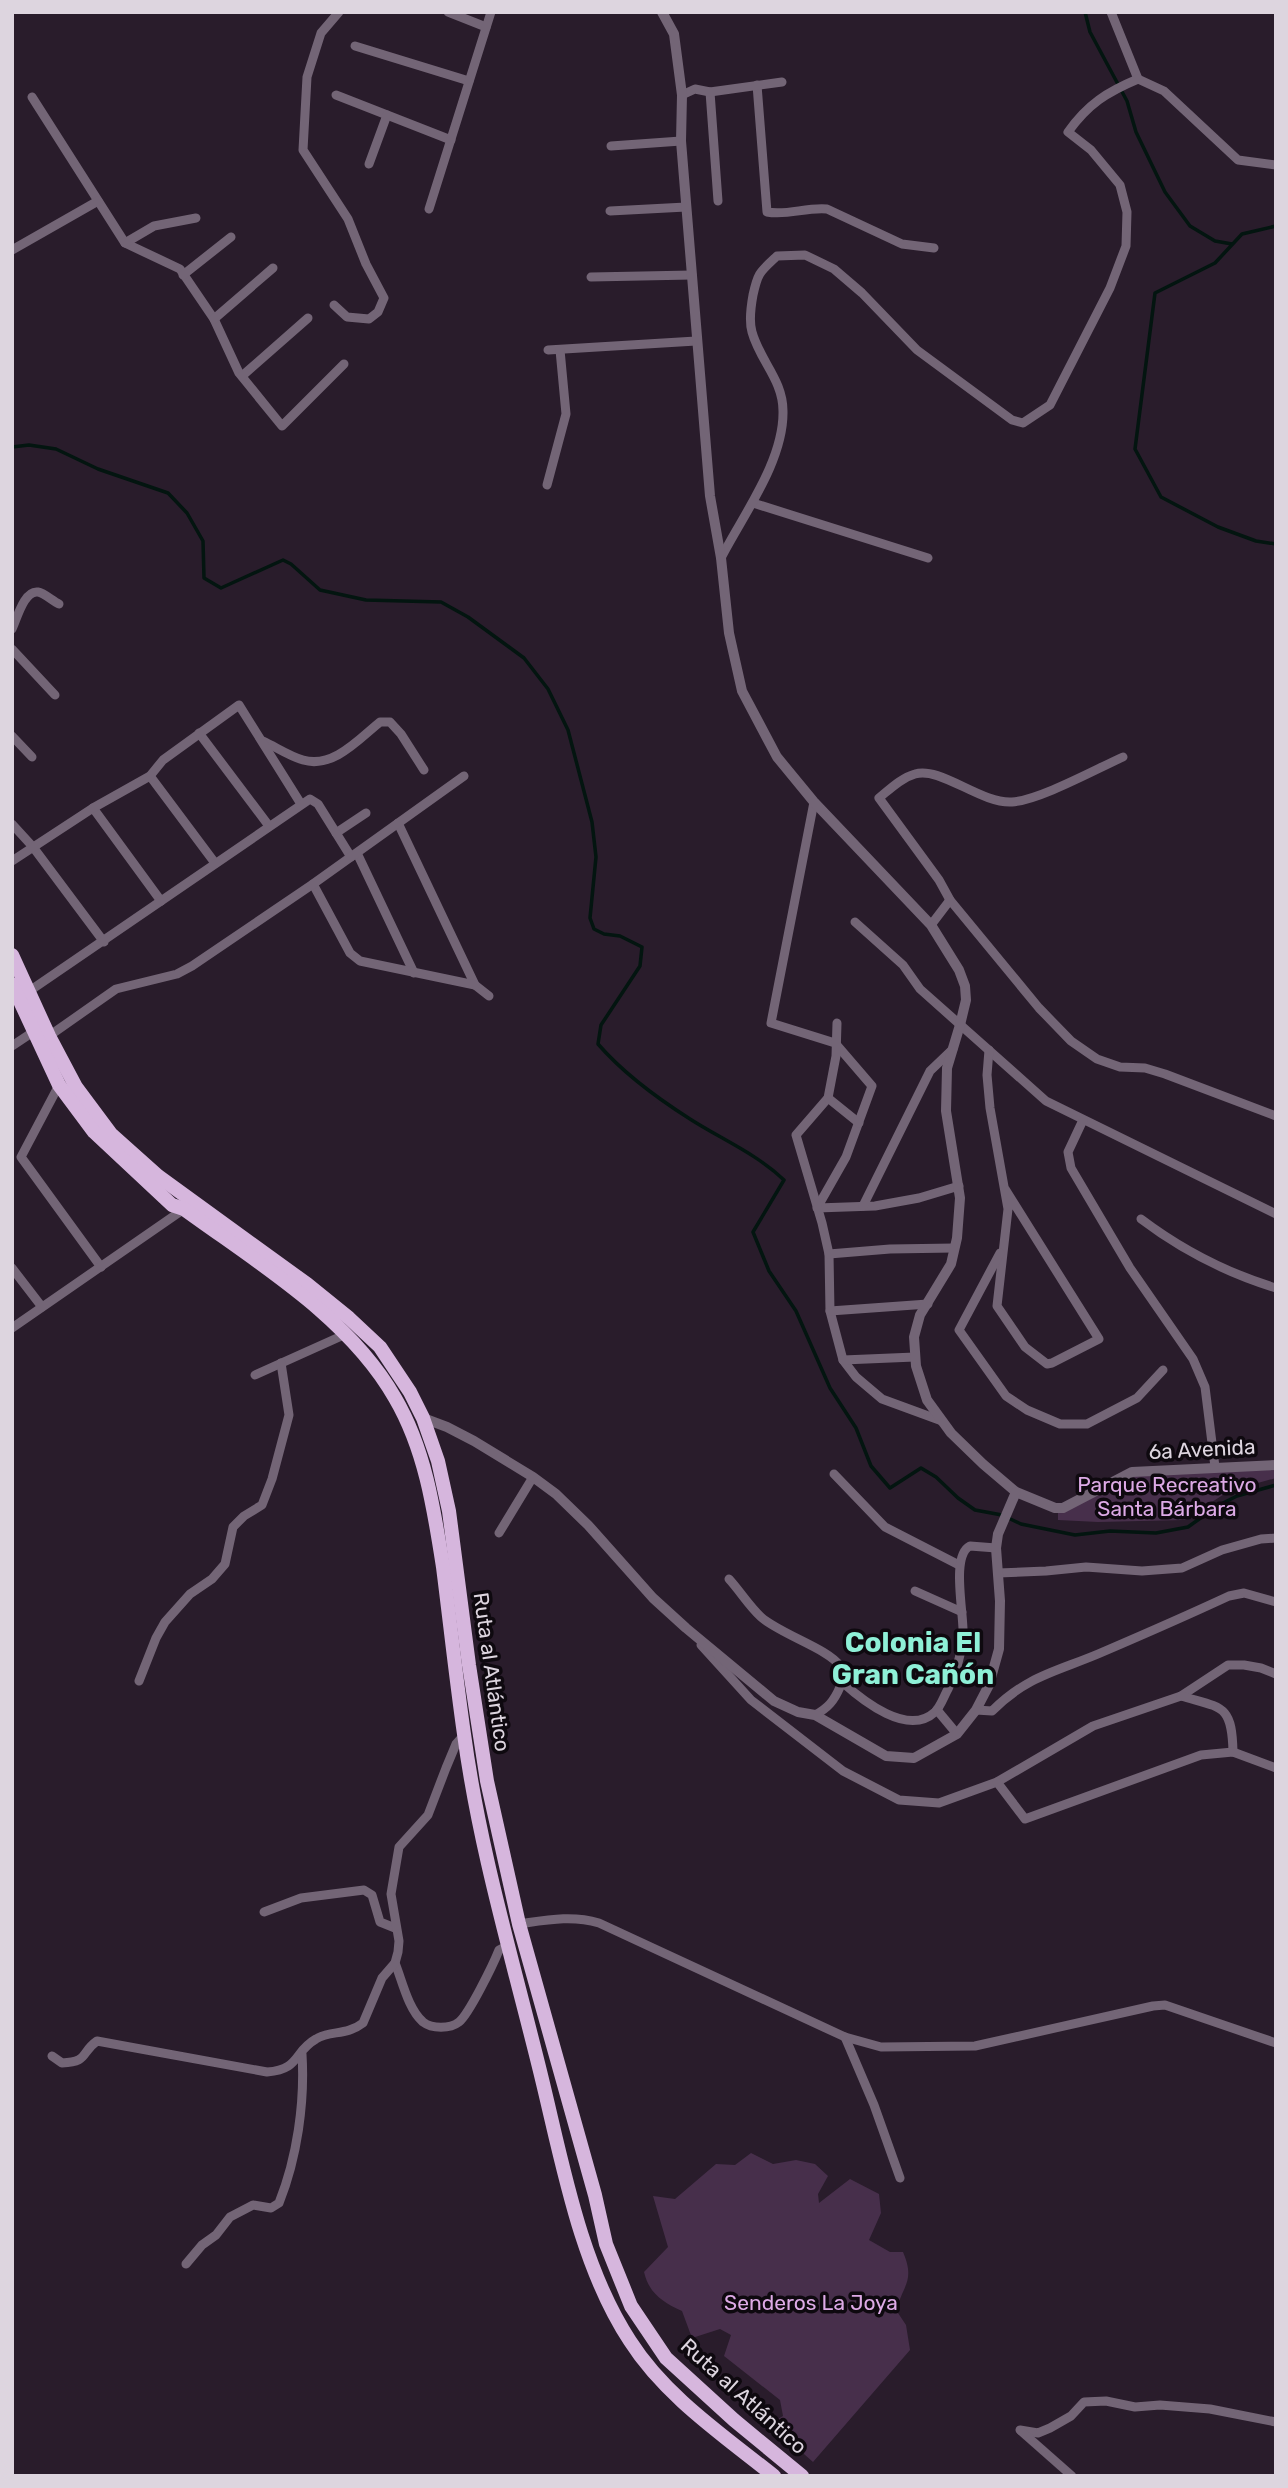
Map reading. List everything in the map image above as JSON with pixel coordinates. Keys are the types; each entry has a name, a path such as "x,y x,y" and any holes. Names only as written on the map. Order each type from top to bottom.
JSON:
{"highway":[{"name":"Ruta al Atlántico","path":"12,955 76,1087 111,1134 158,1176 307,1284 349,1318 380,1347 410,1392 423,1418 438,1461 449,1511 487,1781 519,1924 595,2195 606,2244 631,2305 666,2358 734,2420 802,2476"},
{"name":"Ruta al Atlántico","path":"12,984 59,1085 93,1132 172,1205 184,1209 272,1274 346,1334 376,1367 398,1402 421,1455 440,1552 464,1735 479,1823 507,1946 584,2244 606,2300 631,2343 660,2379 700,2416 774,2476"}],"street":[{"path":"334,305 346,317 369,319 378,312 384,298 366,264 348,219 303,149 307,77 321,33 339,12"},
{"path":"448,12 486,27"},
{"path":"429,209 491,12"},
{"path":"662,12 674,34 682,95 681,141 709,496 721,558 729,633 742,691 777,757 814,802 931,925 959,970 965,986 966,1000 947,1068 946,1111 960,1198 951,1264 920,1315 914,1337 915,1357 843,1360"},
{"path":"1111,12 1138,79 1164,91 1238,160 1276,165"},
{"path":"355,46 469,81"},
{"path":"721,558 739,523 761,490 778,442 783,412 779,383 751,331 751,303 758,274 777,256 805,255 834,269 862,293 918,350 1012,421 1023,423 1050,405 1110,288 1126,246 1127,212 1120,185 1091,150 1068,132 1083,111 1113,89 1138,79"},
{"path":"682,95 695,89 710,92 782,82"},
{"path":"757,85 767,212 781,214 814,208 827,209 902,244 934,248"},
{"path":"710,92 718,201"},
{"path":"336,95 451,140"},
{"path":"32,97 125,243 180,269 214,319 242,376 282,426 344,364"},
{"path":"369,164 387,115"},
{"path":"611,146 681,141"},
{"path":"12,250 98,201"},
{"path":"610,211 686,207"},
{"path":"125,243 154,226 197,218"},
{"path":"183,275 232,237"},
{"path":"214,319 273,268"},
{"path":"591,277 692,275"},
{"path":"242,376 308,317"},
{"path":"548,350 696,341"},
{"path":"547,485 566,414 560,349"},
{"path":"753,503 928,558"},
{"path":"12,629 27,596 33,592 39,592 59,604"},
{"path":"12,649 55,695"},
{"path":"12,861 93,808 150,776 163,760 239,705 301,804"},
{"path":"263,741 304,760 320,762 336,757 380,722 390,722 425,770"},
{"path":"200,733 269,826"},
{"path":"12,736 32,757"},
{"path":"1123,757 1035,796 1014,802 993,800 938,776 918,772 903,779 879,798 933,871 950,900 1038,1008 1072,1041 1097,1059 1120,1067 1145,1068 1164,1073 1276,1116"},
{"path":"150,776 215,863"},
{"path":"49,1036 116,989 170,976 192,966 464,776"},
{"path":"28,992 310,800 318,804 354,855 414,973"},
{"path":"814,802 771,1023 835,1043 872,1086 846,1157 817,1208"},
{"path":"93,808 161,901"},
{"path":"336,833 366,813"},
{"path":"12,824 33,847 104,942"},
{"path":"398,824 475,985 489,996"},
{"path":"313,884 350,953 360,961 475,985"},
{"path":"931,925 950,900"},
{"path":"855,922 903,965 920,989 1046,1101 1276,1214"},
{"path":"837,1023 836,1056 828,1098 796,1135 829,1254 830,1311 843,1360 856,1377 882,1399 943,1421"},
{"path":"12,1045 33,1032"},
{"path":"863,1206 930,1071 953,1049"},
{"path":"989,1050 987,1075 990,1108 1008,1221 997,1306 1025,1347 1047,1364 1056,1362 1099,1339 1005,1189"},
{"path":"59,1085 21,1157 101,1267"},
{"path":"828,1098 859,1122"},
{"path":"1083,1120 1068,1153 1070,1168 1130,1268 1193,1359 1205,1387 1215,1467"},
{"path":"817,1208 863,1206 919,1198 959,1186"},
{"path":"12,1328 184,1209"},
{"path":"1141,1219 1166,1238 1223,1269 1276,1288"},
{"path":"1004,1246 959,1331 1006,1396 1015,1404 1060,1424 1087,1424 1137,1398 1163,1370"},
{"path":"829,1254 954,1248"},
{"path":"12,1268 42,1307"},
{"path":"830,1311 928,1304"},
{"path":"255,1375 346,1334"},
{"name":"6a Avenida","path":"915,1357 927,1401 943,1421 1014,1495 1055,1508 1063,1508 1125,1474 1276,1465"},
{"path":"139,1681 156,1638 166,1622 190,1594 212,1579 225,1564 233,1527 244,1516 262,1505 272,1479 289,1415 281,1363"},
{"path":"423,1418 456,1431 533,1477 556,1494 588,1525 653,1598 774,1701 798,1712 815,1715 886,1756 914,1758 957,1734 976,1710 989,1685 999,1649 996,1548 998,1534 1014,1495"},
{"path":"834,1474 886,1527 959,1565"},
{"path":"499,1533 533,1477"},
{"path":"998,1573 1046,1572 1086,1567 1142,1572 1182,1568 1222,1550 1261,1539 1276,1538"},
{"path":"842,1682 857,1696 883,1712 912,1721 923,1720 937,1710 959,1666 963,1636 959,1565 965,1547 996,1548"},
{"path":"729,1579 761,1617 788,1635 830,1656 839,1664 842,1682 834,1700 815,1715"},
{"path":"915,1591 962,1612"},
{"path":"976,1710 992,1711 1014,1690 1031,1680 1103,1652 1229,1596 1244,1593 1276,1602"},
{"path":"686,1628 751,1700 843,1771 899,1800 939,1803 997,1782 1093,1726 1181,1696 1228,1665 1244,1665 1276,1674"},
{"path":"1181,1696 1219,1707 1227,1714 1233,1727 1233,1752"},
{"path":"937,1710 957,1734"},
{"path":"52,2056 62,2063 75,2063 84,2057 97,2041 267,2072 288,2068 317,2038 354,2030 363,2023 382,1978 395,1963 399,1941 391,1894 400,1847 428,1815 446,1768 464,1735"},
{"path":"997,1782 1025,1819 1200,1755 1233,1752 1276,1768"},
{"path":"264,1912 301,1898 364,1890 372,1895 380,1922 395,1928"},
{"path":"519,1924 565,1918 582,1918 599,1923 845,2037 881,2047 975,2046 1153,2006 1165,2006 1276,2043"},
{"path":"395,1963 414,2009 423,2022 435,2027 448,2026 459,2022 468,2012 499,1950 507,1946"},
{"path":"845,2037 874,2105 900,2178"},
{"path":"186,2264 230,2217 253,2205 271,2208 279,2203 296,2144 303,2080 302,2054"},
{"path":"1072,2476 1020,2430 1038,2433 1071,2416 1084,2402 1106,2401 1135,2407 1160,2405 1210,2409 1276,2422"}],"green space":[{"name":"Parque Recreativo Santa Bárbara","path":"1276,1470 1276,1478 1229,1491 1184,1520 1058,1520 1058,1512 1134,1473"},
{"name":"Senderos La Joya","path":"751,2153 773,2164 796,2160 815,2164 828,2176 818,2194 819,2203 850,2179 879,2194 881,2213 869,2240 890,2252 903,2252 908,2269 907,2282 896,2310 906,2325 910,2350 813,2462 770,2424 783,2416 780,2400 724,2356 731,2335 720,2329 692,2338 682,2311 657,2296 649,2286 644,2272 668,2247 653,2196 675,2199 716,2164 735,2165"}],"waterway":[{"path":"1085,12 1090,32 1127,101 1136,132 1165,192 1190,226 1215,241 1232,244"},
{"path":"1276,226 1242,234 1215,263 1155,293 1135,449 1161,497 1218,527 1256,541 1276,544"},
{"path":"12,447 29,445 56,449 98,469 168,493 187,513 203,541 204,578 221,588 283,560 320,590 366,600 441,602 468,617 524,658 548,689 568,730 592,822 596,857 590,918 594,929 604,934 620,936 642,947 640,966 601,1025 598,1044 653,1094 751,1155 784,1180 753,1232 769,1271 796,1311 830,1388 856,1428 871,1466 890,1488 921,1468 936,1477 975,1510 1002,1515 1021,1524 1075,1535 1110,1531 1156,1533 1188,1527 1237,1496 1276,1485"}],"district":[{"name":"Colonia El Gran Cañón","path":"913,1658"}]}
